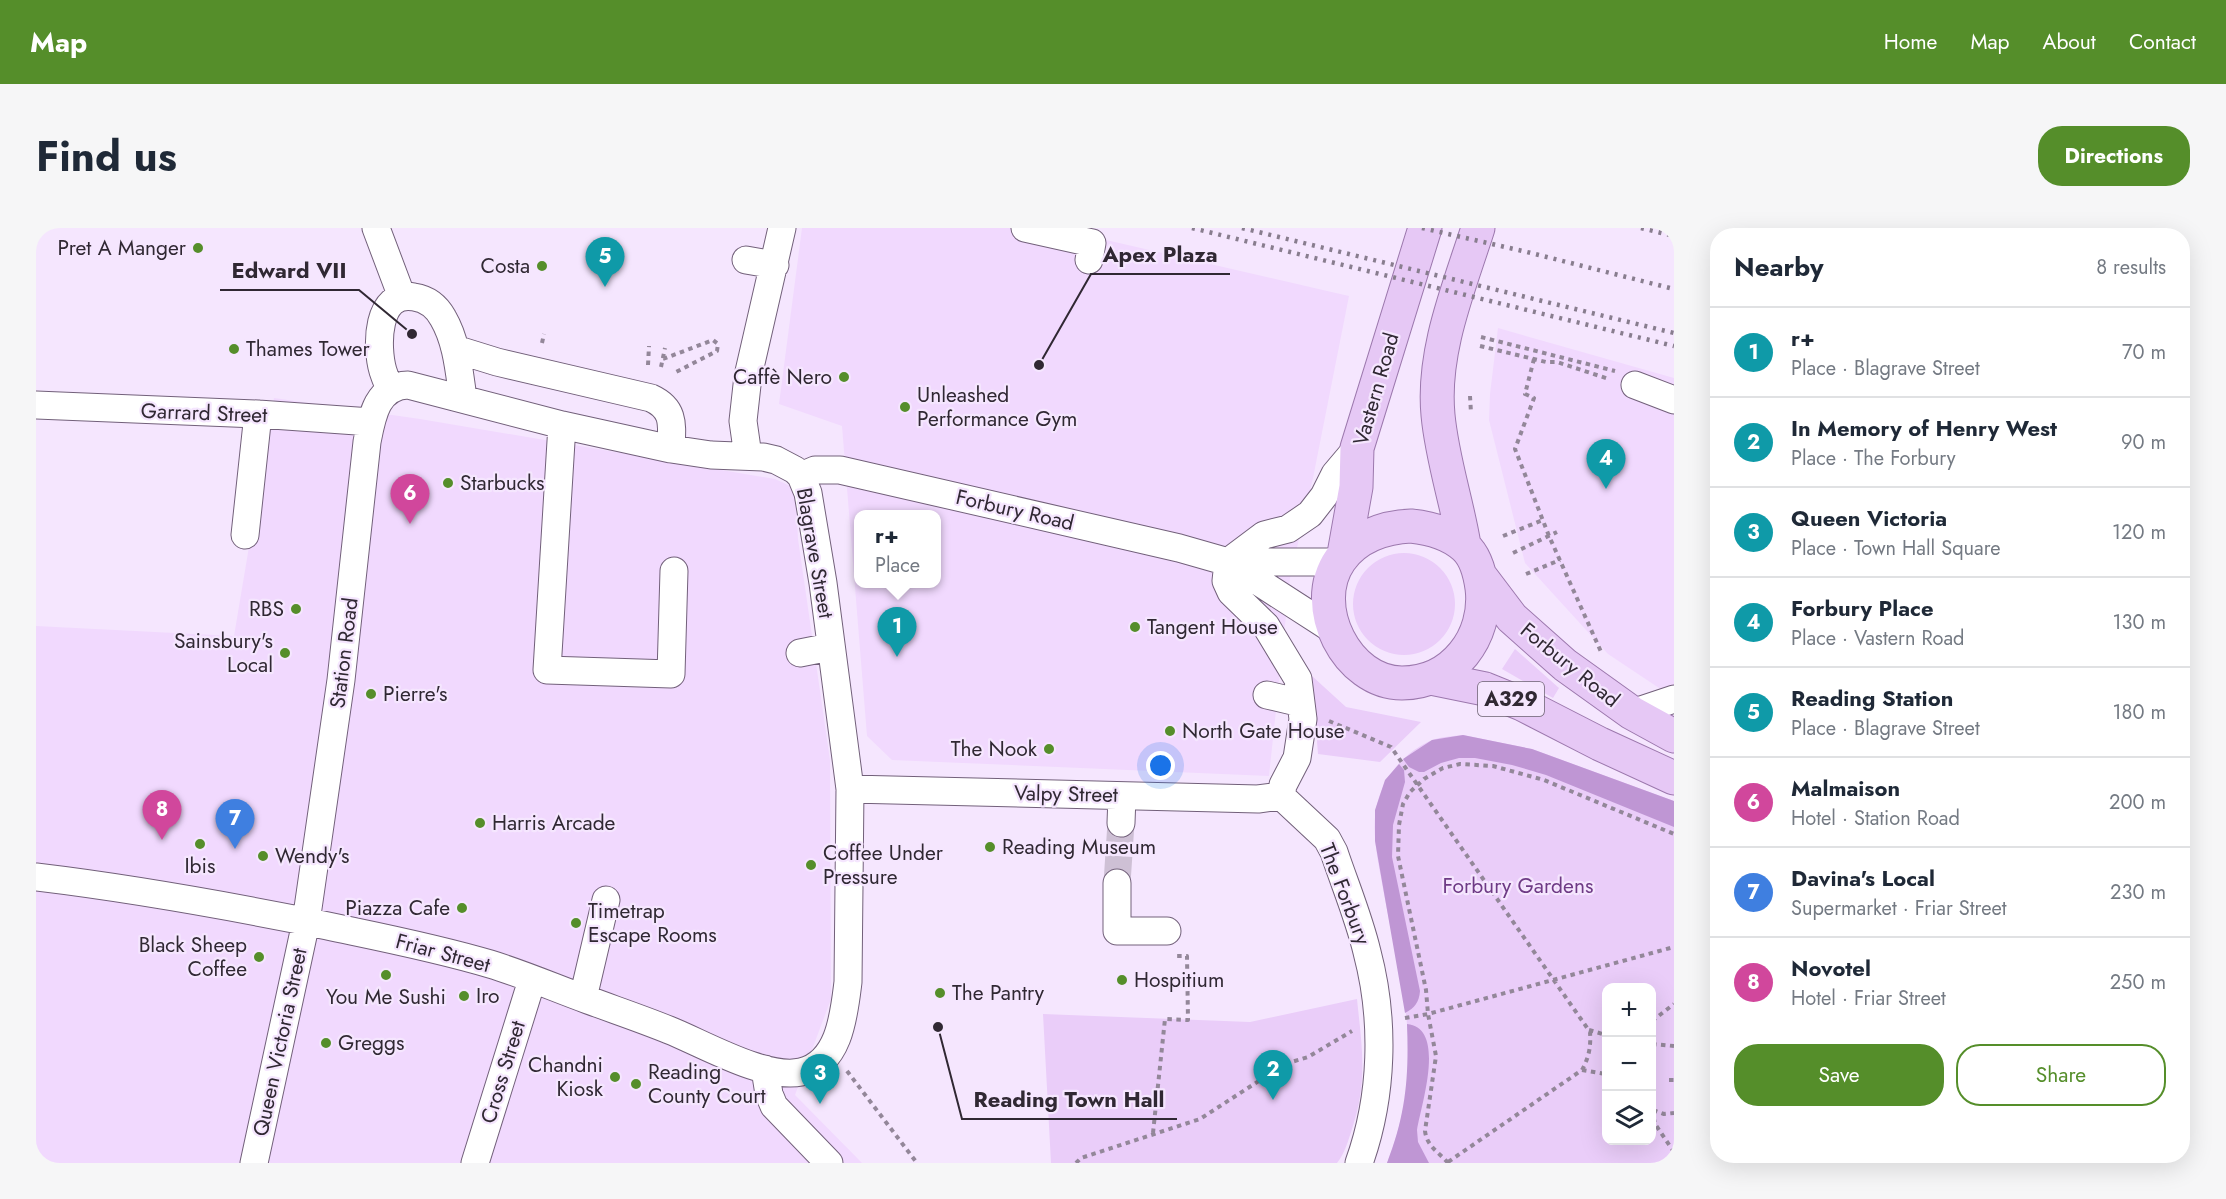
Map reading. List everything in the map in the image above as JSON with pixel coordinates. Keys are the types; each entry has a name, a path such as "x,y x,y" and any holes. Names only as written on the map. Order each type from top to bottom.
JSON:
{"main road":[{"name":"Vastern Road","path":"1341,558 1356,487 1357,448 1425,228"},
{"path":"1464,545 1445,458 1437,394 1439,364 1444,339 1478,228"},
{"path":"1392,527 1429,528 1464,545 1480,577 1483,610 1475,638 1459,661 1445,672 1431,678 1401,683 1374,677 1351,659 1335,631 1329,602 1330,586 1341,558 1361,540 1392,527"},
{"name":"Forbury Road","path":"1480,577 1512,618 1564,665 1632,713 1674,736"},
{"name":"A329","path":"1431,678 1485,689 1522,704 1600,744 1674,778"}],"street":[{"path":"376,228 402,297"},
{"path":"748,456 743,421 748,376 782,228"},
{"path":"1025,228 1078,249"},
{"path":"746,260 775,265"},
{"path":"390,388 383,371 380,334 385,311 392,302 402,297 420,298 436,308 450,331 463,398"},
{"path":"455,349 497,362 660,402 669,412 672,429 671,449"},
{"path":"1622,379 1674,400"},
{"name":"Blagrave Street","path":"390,388 396,385 408,385 671,449 776,460 795,470 801,476 808,493 823,584 850,789 848,982 844,1012 830,1052"},
{"name":"Station Road","path":"306,922 341,680 367,442 371,422 382,397 390,388"},
{"name":"Garrard Street","path":"36,405 258,414 371,422"},
{"path":"245,535 258,414"},
{"path":"561,424 547,670 671,674 674,571"},
{"path":"1281,796 1283,785 1297,758 1303,719 1298,679 1266,626 1231,592 1227,581 1228,562 1264,535 1288,529 1310,514 1324,496 1335,474 1357,448"},
{"name":"Forbury Road","path":"801,476 815,470 840,470 1228,562 1298,564 1341,558"},
{"name":"Forbury Road","path":"1228,562 1335,631"},
{"path":"800,653 830,647"},
{"path":"1294,672 1266,693 1302,705"},
{"path":"1632,713 1674,699"},
{"name":"Valpy Street","path":"850,789 1258,799 1281,796"},
{"path":"1121,823 1122,796"},
{"name":"The Forbury","path":"1281,796 1327,839 1334,852 1368,953 1368,1023 1379,1050 1366,1145 1359,1163"},
{"name":"Friar Street","path":"36,877 141,890 269,913 458,956 492,965 670,1030 727,1056 782,1073 801,1072 818,1064 830,1052"},
{"path":"1116,883 1118,931 1167,931"},
{"path":"583,998 606,900"},
{"name":"Queen Victoria Street","path":"254,1163 306,922"},
{"name":"Cross Street","path":"475,1163 532,980"},
{"path":"765,1069 769,1094 774,1106 828,1163"}],"path":[{"path":"542,343 544,334"},
{"path":"1481,337 1622,379"},
{"path":"663,359 712,340 718,344 717,351 676,372"},
{"path":"648,365 649,346"},
{"path":"1480,346 1546,362 1557,362 1622,379"},
{"path":"661,368 665,348"},
{"path":"1534,359 1525,394 1534,398 1515,449 1549,536 1605,661"},
{"path":"1503,536 1543,520"},
{"path":"1513,553 1557,532"},
{"path":"1526,574 1560,560"},
{"path":"1302,705 1391,747 1417,785 1554,980 1588,1030 1591,1046 1582,1070 1448,1162 1430,1146 1425,1131 1436,1056 1426,990 1398,856 1399,825 1404,804 1410,792 1417,785 1424,778 1443,768 1460,764 1493,766 1544,780 1674,834"},
{"path":"1153,1134 1165,1019 1188,1020 1187,956 1164,955 1167,931"},
{"path":"1076,1163 1081,1158 1200,1119 1285,1064 1308,1057 1368,1023 1428,1014 1674,947"},
{"path":"1656,1018 1674,1004"},
{"path":"1588,1030 1602,1034"},
{"path":"1656,1044 1674,1046"},
{"path":"830,1052 842,1064 917,1163"},
{"path":"1582,1070 1602,1073"},
{"path":"1656,1111 1674,1113"},
{"path":"1656,1125 1674,1152"}],"shaded area":[{"path":"802,228 1054,228 1349,296 1313,478 1290,578 1269,776 892,760 867,736 855,588 941,588 941,510 854,510 854,575 842,426 779,404"},
{"path":"1498,328 1674,378 1674,698 1608,654 1525,563 1489,420"},
{"path":"274,398 420,419 775,479 790,486 796,501 798,539 830,760 831,999 795,1095 862,1163 36,1163 36,626 234,636"},
{"path":"1463,735 1532,749 1674,801 1674,827 1546,775 1512,765 1475,758 1459,758 1419,772 1409,767 1403,759 1432,740"},
{"path":"1399,764 1404,770 1405,782 1393,825 1392,857 1420,991 1416,1004 1405,1013 1375,841 1375,810 1385,780"},
{"path":"1407,1024 1419,1029 1426,1039 1429,1053 1426,1087 1417,1130 1418,1142 1429,1163 1387,1163 1405,1095"}],"green space":[{"path":"1404,553 1424,557 1440,568 1451,584 1455,604 1451,624 1440,640 1424,651 1404,655 1384,651 1368,640 1357,624 1353,604 1357,584 1368,568 1384,557"},
{"path":"1515,649 1559,688 1553,698 1502,669"},
{"path":"1312,676 1346,707 1421,722 1380,762 1318,754"},
{"name":"Forbury Gardens","path":"1463,735 1532,749 1674,801 1674,1163 1387,1163 1403,1112 1409,1060 1403,992 1378,860 1376,812 1379,797 1386,782 1403,759 1417,748 1443,737"},
{"path":"1357,999 1361,1033 1362,1080 1357,1112 1348,1142 1337,1163 1051,1163 1043,1014 1250,1022"}],"tunnel":[{"path":"1117,883 1121,823"}],"railway":[{"path":"1192,228 1674,346"},
{"path":"1242,228 1674,333"},
{"path":"1422,228 1674,289"},
{"path":"1641,228 1674,236"}],"place":[{"name":"Pret A Manger","path":"198,248"},
{"name":"Costa","path":"542,266"},
{"name":"Reading Station","path":"605,287"},
{"name":"Edward VII","path":"412,334"},
{"name":"Thames Tower","path":"234,349"},
{"name":"Apex Plaza","path":"1039,365"},
{"name":"Caffè Nero","path":"844,377"},
{"name":"Unleashed Performance Gym","path":"905,407"},
{"name":"Starbucks","path":"448,483"},
{"name":"Forbury Place","path":"1606,489"},
{"name":"Malmaison","path":"410,524"},
{"name":"RBS","path":"296,609"},
{"name":"Tangent House","path":"1135,627"},
{"name":"Sainsbury's Local","path":"285,653"},
{"name":"r+","path":"897,657"},
{"name":"Pierre's","path":"371,694"},
{"name":"North Gate House","path":"1170,731"},
{"name":"The Nook","path":"1049,749"},
{"name":"Harris Arcade","path":"480,823"},
{"name":"Novotel","path":"162,840"},
{"name":"Ibis","path":"200,844"},
{"name":"Reading Museum","path":"990,847"},
{"name":"Davina's Local","path":"235,849"},
{"name":"Wendy's","path":"263,856"},
{"name":"Coffee Under Pressure","path":"811,865"},
{"name":"Piazza Cafe","path":"462,908"},
{"name":"Timetrap Escape Rooms","path":"576,923"},
{"name":"Black Sheep Coffee","path":"259,957"},
{"name":"You Me Sushi","path":"386,975"},
{"name":"Hospitium","path":"1122,980"},
{"name":"The Pantry","path":"940,993"},
{"name":"Iro","path":"464,996"},
{"name":"Reading Town Hall","path":"938,1027"},
{"name":"Greggs","path":"326,1043"},
{"name":"Chandni Kiosk","path":"615,1077"},
{"name":"Reading County Court","path":"636,1084"},
{"name":"In Memory of Henry West","path":"1273,1100"},
{"name":"Queen Victoria","path":"820,1104"}]}
